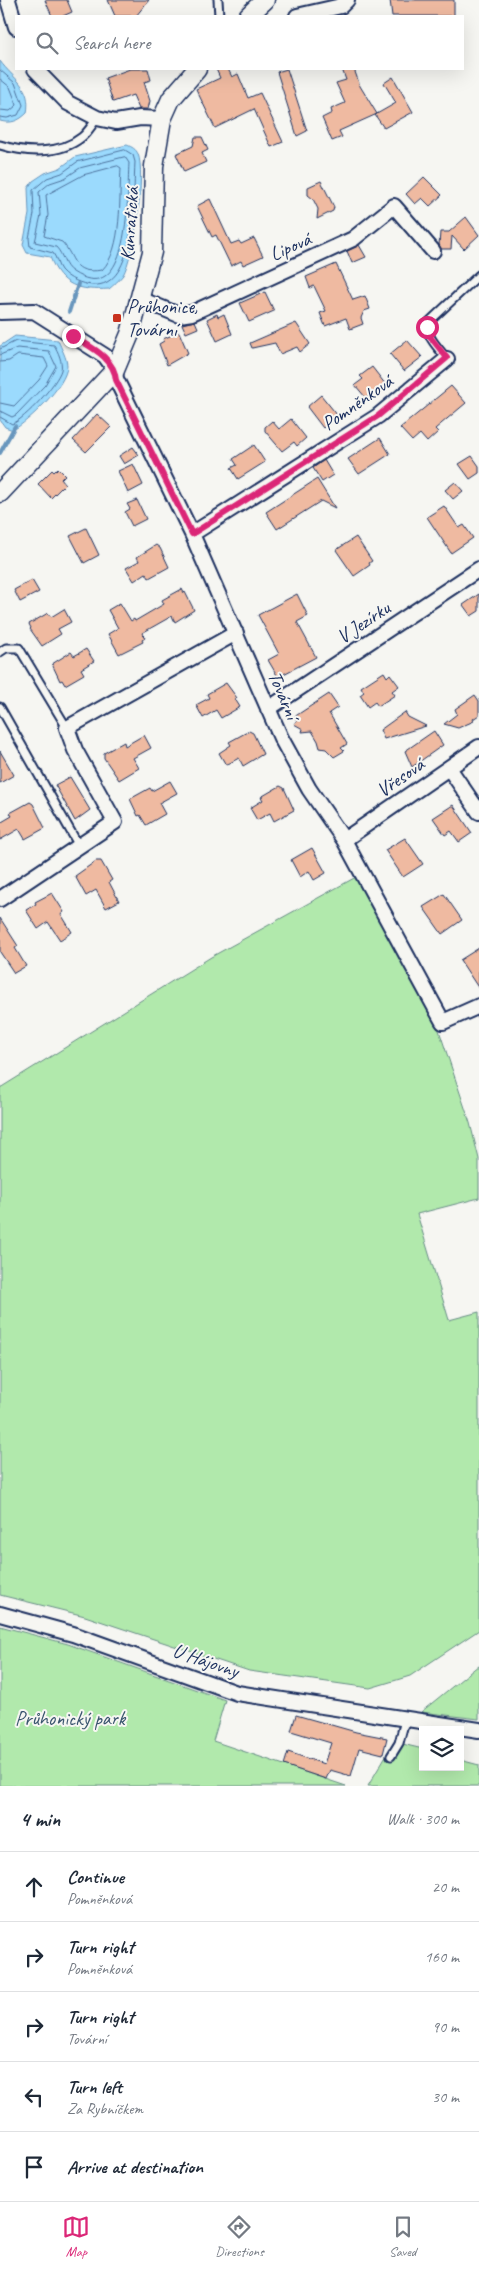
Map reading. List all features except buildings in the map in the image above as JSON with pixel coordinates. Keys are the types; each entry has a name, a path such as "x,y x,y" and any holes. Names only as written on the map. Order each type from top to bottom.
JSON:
{"street":[{"path":"8,0 15,24"},
{"path":"249,15 265,0"},
{"path":"301,15 341,6 346,0"},
{"path":"36,70 68,103 97,118 116,122 140,118 162,119"},
{"name":"Kunratická","path":"0,493 115,370 130,334 152,252 154,166 162,119 172,99 196,70"},
{"name":"Lipová","path":"140,299 179,315 192,313 353,239 394,206 433,251"},
{"path":"0,312 34,312 105,356 115,370"},
{"name":"Pomněnková","path":"192,534 378,416 447,358"},
{"name":"Tovární","path":"115,370 116,380 192,534 281,738 309,788 344,840 443,1022 479,1006"},
{"name":"V Jezírku","path":"268,709 479,568"},
{"path":"0,898 115,822 74,750 67,728 236,633"},
{"name":"Vřesová","path":"344,840 479,747"},
{"path":"449,768 479,812"},
{"name":"U Hájovny","path":"0,1614 73,1634 237,1693 479,1730"}],"lane":[{"path":"218,0 219,15"},
{"path":"0,145 15,150 58,150 82,137 97,118"},
{"name":"Pomněnková","path":"447,358 428,334 427,327 430,321 479,274"},
{"path":"0,652 6,648 19,648 67,728"},
{"path":"0,707 79,846"},
{"path":"391,1756 399,1743 405,1720"}],"green space":[{"path":"356,877 438,1027 470,1123 479,1159 479,1198 417,1214 449,1320 479,1312 479,1630 410,1676 370,1688 249,1671 85,1616 0,1595 0,1088 211,957"},
{"name":"Průhonický park","path":"0,1626 68,1644 225,1700 213,1741 346,1786 0,1786"},
{"path":"479,1665 479,1719 421,1712"},
{"path":"394,1742 419,1748 419,1771 464,1771 464,1761 479,1765 479,1786 368,1786"}],"water":[{"path":"0,61 24,89 27,96 27,113 18,120 11,122 0,121"},
{"path":"127,145 134,148 138,154 141,178 138,215 127,265 123,275 109,289 89,289 72,285 60,275 50,257 27,253 23,245 29,214 28,188 33,181 45,173 60,168 75,157"},
{"path":"15,336 58,340 67,366 61,383 46,402 13,430 5,427 0,420 0,346"}],"waterway":[{"path":"69,312 78,284"},
{"path":"0,453 15,426"}],"place":[{"name":"Průhonice, Tovární","path":"117,318"}],"route":[{"path":"73,336 105,356 115,370 116,380 192,534 378,416 447,358 428,334 427,327"}]}
